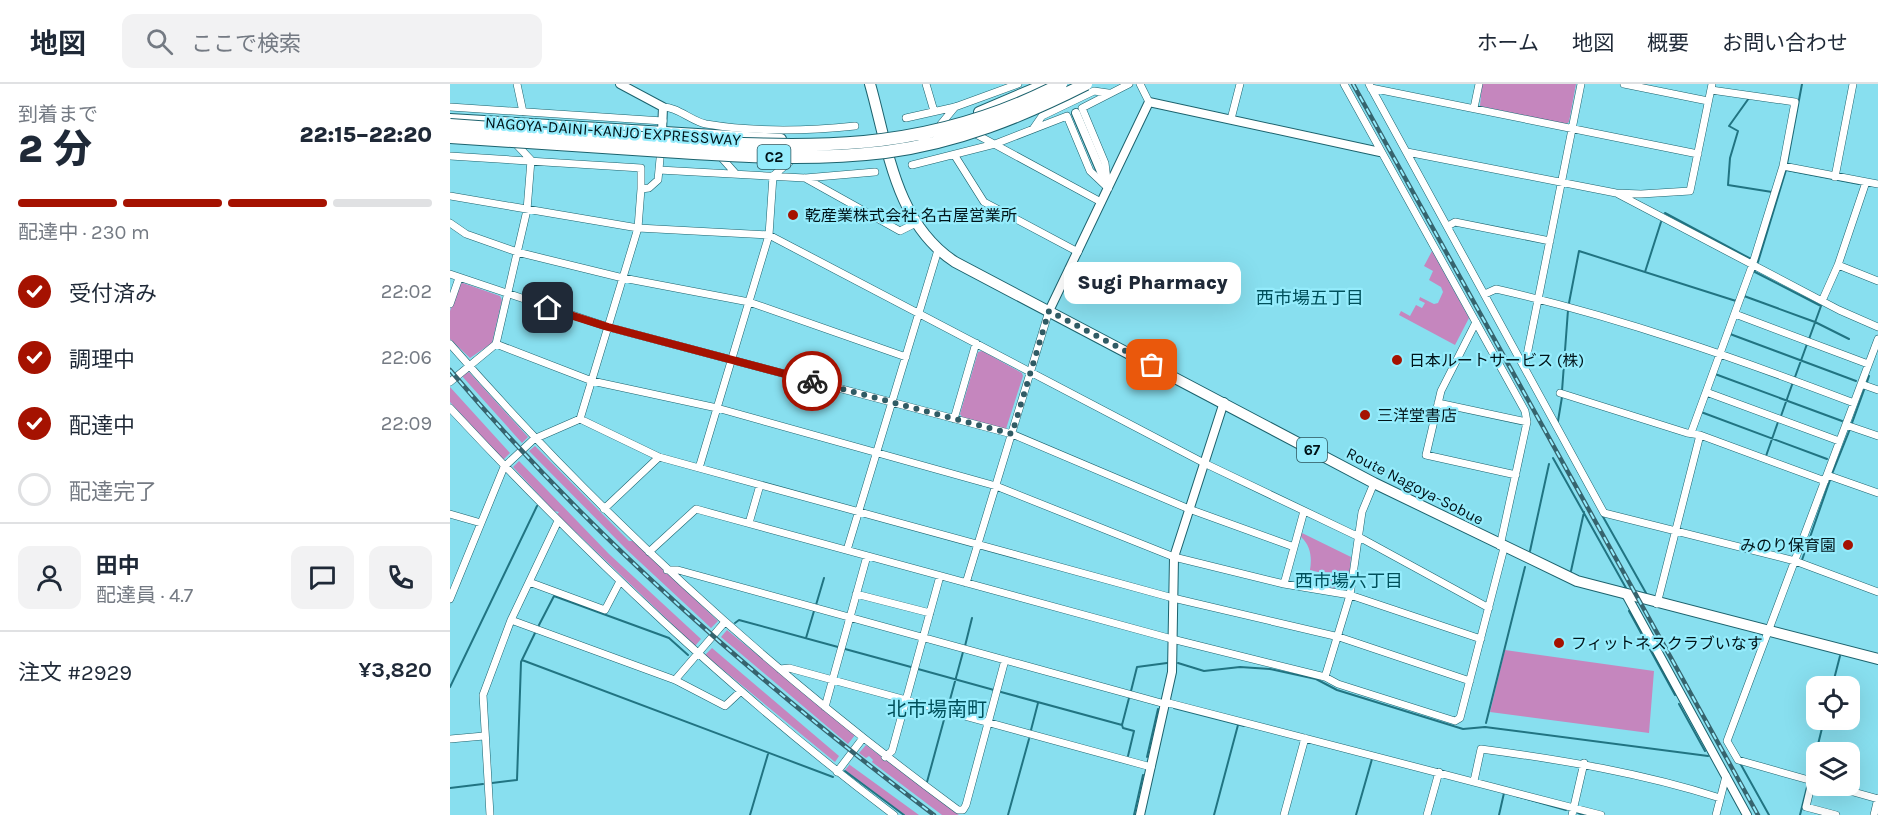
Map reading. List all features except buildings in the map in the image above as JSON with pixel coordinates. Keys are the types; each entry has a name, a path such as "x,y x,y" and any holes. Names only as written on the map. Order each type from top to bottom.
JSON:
{"highway":[{"name":"NAGOYA-DAINI-KANJO EXPRESSWAY","path":"450,126 734,144 845,145 882,141 953,126 986,116 1061,84"},
{"name":"NAGOYA-DAINI-KANJO EXPRESSWAY","path":"450,137 734,156 848,156 886,152 959,137 1023,114 1086,84"}],"main road":[{"name":"Route Nagoya-Sobue","path":"870,84 893,170 916,224 938,250 1374,483 1502,547 1577,581 1657,604 1878,658"},
{"path":"450,119 595,128 662,126 706,135 817,139 884,134 946,122 977,113 1037,85"}],"street":[{"path":"517,84 523,112"},
{"path":"926,84 934,111"},
{"path":"906,118 955,106 1018,84"},
{"path":"1108,188 1105,163 1082,108 1129,84"},
{"path":"1140,84 1149,102"},
{"path":"1231,119 1240,84"},
{"path":"649,552 696,509 1172,639 1325,677 1338,684 1455,722 1460,718 1489,608 1527,422 1525,411 1344,84"},
{"path":"1473,108 1479,84"},
{"path":"1525,365 1581,84"},
{"path":"1624,84 1708,101"},
{"path":"1835,177 1853,84"},
{"path":"627,85 663,107 669,107 699,122 786,129 855,126"},
{"path":"1370,86 1698,154"},
{"path":"1370,86 1525,365 1604,513 1794,561 1878,592"},
{"path":"1407,152 1616,193 1641,194 1690,190 1711,87 1795,102 1783,166 1752,266 1691,433"},
{"path":"1033,129 1042,116 1094,91 1108,93"},
{"path":"1149,102 1380,152"},
{"path":"966,583 1049,311 1149,102"},
{"path":"955,106 946,122 995,144 1101,202"},
{"path":"450,107 582,116 662,126"},
{"path":"641,189 654,185 659,170 663,107"},
{"path":"503,111 491,121 531,160"},
{"path":"1077,112 1108,188"},
{"path":"582,116 595,128"},
{"path":"912,165 995,144 1067,116 1090,171 1108,188"},
{"path":"722,125 706,135 736,174"},
{"path":"786,129 796,139"},
{"path":"699,468 769,235 773,176 817,139"},
{"path":"450,156 641,168 638,228 580,419 534,439 504,466 450,599"},
{"path":"954,156 984,202 1078,252"},
{"path":"450,382 496,344 527,210 531,160"},
{"path":"1783,166 1878,184"},
{"path":"659,170 805,178 875,172"},
{"path":"805,178 900,231 916,224"},
{"path":"1822,301 1838,265 1866,182"},
{"path":"1616,193 1752,266 1878,327"},
{"path":"450,196 638,228 769,235 1204,463 1359,537 1489,608"},
{"path":"1448,226 1455,222 1550,240"},
{"path":"450,223 466,234 518,252 623,278 749,302 906,357"},
{"path":"847,550 938,250"},
{"path":"1838,265 1878,281"},
{"path":"450,274 608,327 1012,434 1189,509 1294,548"},
{"path":"450,303 459,278"},
{"path":"1485,294 1496,289 1538,298 1720,352 1854,403"},
{"path":"1734,314 1868,364"},
{"path":"1476,322 1441,391 1426,455 1516,475"},
{"path":"1806,781 1738,760 1727,741 1878,339"},
{"path":"954,419 976,343"},
{"path":"450,344 534,439 724,623 885,757 958,810 963,810 1005,660"},
{"path":"496,344 592,381 717,408 996,486 1174,557 1284,584 1350,595 1481,639"},
{"path":"1861,384 1878,390"},
{"path":"1706,392 1839,441"},
{"path":"1560,393 1700,435 1826,478 1878,493"},
{"path":"1140,815 1172,672 1174,557 1224,402"},
{"path":"1437,403 1527,422"},
{"path":"450,408 619,583 697,655 837,772 894,815"},
{"path":"580,419 659,457 1173,597 1339,637 1470,681"},
{"path":"1846,425 1878,436"},
{"path":"1657,604 1700,435"},
{"path":"604,509 659,457"},
{"path":"1325,677 1350,595 1362,512 1374,483"},
{"path":"749,524 760,485"},
{"path":"1284,584 1304,511"},
{"path":"450,514 481,523"},
{"path":"490,815 483,695 511,620 558,521"},
{"path":"825,707 867,556"},
{"path":"667,570 678,570 1165,703 1474,781 1573,811 1601,815"},
{"path":"450,574 459,576"},
{"path":"885,757 892,751 940,576"},
{"path":"529,582 604,610 619,583"},
{"path":"856,594 930,613"},
{"path":"1627,596 1747,815"},
{"path":"511,620 675,680 725,706 740,692"},
{"path":"675,680 724,623"},
{"path":"780,669 789,668 1151,767"},
{"path":"450,739 484,736"},
{"path":"837,772 862,738"},
{"path":"1284,815 1305,738"},
{"path":"1474,781 1481,749 1584,763 1665,781 1720,798"},
{"path":"1573,811 1584,763"},
{"path":"1427,815 1439,772"},
{"path":"1716,815 1726,776"},
{"path":"1860,793 1878,798 1874,815"},
{"path":"1810,796 1806,807 1836,815"}],"shaded area":[{"path":"1482,84 1576,84 1569,122 1566,124 1480,106"},
{"path":"1432,251 1469,318 1455,345 1399,315 1401,311 1410,316 1416,305 1422,308 1425,303 1419,300 1420,297 1434,304 1438,303 1443,292 1441,287 1429,280 1433,271 1424,266"},
{"path":"463,283 500,296 502,300 492,343 470,358 450,339 450,311 459,284"},
{"path":"982,351 1022,373 1023,376 1006,429 962,417 960,414 978,352"},
{"path":"469,372 528,437 522,443 461,375"},
{"path":"450,387 510,453 503,460 450,402"},
{"path":"535,446 629,541 633,541 718,621 711,628 626,549 529,451"},
{"path":"519,461 609,554 701,639 695,646 557,514 559,512 554,511 513,467"},
{"path":"1302,533 1351,557 1348,587 1345,589 1329,587 1326,574 1310,570 1310,552 1301,537"},
{"path":"727,630 855,735 848,744 721,637"},
{"path":"712,648 839,756 835,762 705,655"},
{"path":"1505,650 1654,671 1649,733 1490,712"},
{"path":"866,745 959,815 942,815 872,762 869,756 866,758 859,753"},
{"path":"850,764 919,815 905,815 845,770"}],"waterway":[{"path":"1787,164 1802,84"},
{"path":"1749,98 1729,126 1738,131 1730,158 1728,185 1772,192"},
{"path":"1786,170 1859,184"},
{"path":"1758,262 1786,170"},
{"path":"1665,213 1751,259"},
{"path":"1645,272 1661,222"},
{"path":"1569,303 1579,251 1736,301 1737,299"},
{"path":"1753,271 1821,306 1809,339"},
{"path":"1744,296 1815,322 1849,339"},
{"path":"1562,391 1568,310"},
{"path":"1730,334 1856,381"},
{"path":"1795,377 1807,344"},
{"path":"1715,374 1842,421"},
{"path":"1867,382 1869,376"},
{"path":"1781,416 1793,382"},
{"path":"1852,423 1864,390"},
{"path":"1558,421 1562,397"},
{"path":"1701,412 1827,459"},
{"path":"1766,456 1778,422"},
{"path":"1832,474 1850,429"},
{"path":"1553,458 1626,588"},
{"path":"1530,551 1549,464"},
{"path":"1802,560 1830,480"},
{"path":"450,687 537,506"},
{"path":"1571,571 1584,512"},
{"path":"1602,515 1646,593"},
{"path":"1486,723 1525,567"},
{"path":"816,605 824,578"},
{"path":"539,625 554,596 669,638 688,655"},
{"path":"806,638 814,611"},
{"path":"1629,611 1675,695"},
{"path":"965,646 972,618"},
{"path":"735,623 739,620 838,647"},
{"path":"492,783 517,780 521,662 535,633"},
{"path":"845,649 911,667"},
{"path":"948,707 963,652"},
{"path":"1835,676 1840,656"},
{"path":"522,660 833,777"},
{"path":"1131,691 1137,667 1167,663"},
{"path":"1178,663 1204,671 1240,667 1270,669 1316,679 1337,690 1463,729 1485,727 1708,756"},
{"path":"918,669 994,690"},
{"path":"1001,692 1122,725 1129,698"},
{"path":"1031,730 1038,703"},
{"path":"1679,704 1705,751"},
{"path":"1174,708 1244,726"},
{"path":"1147,757 1158,709"},
{"path":"927,782 945,716"},
{"path":"1122,725 1123,728 1134,731 1128,756"},
{"path":"1214,815 1238,725"},
{"path":"1819,742 1822,730"},
{"path":"1008,815 1029,739"},
{"path":"750,815 768,754"},
{"path":"1356,815 1372,759"},
{"path":"1740,763 1769,815"},
{"path":"845,771 904,815"},
{"path":"1134,815 1143,775"},
{"path":"450,788 483,784"},
{"path":"1800,815 1806,791"},
{"path":"1499,815 1504,793"},
{"path":"1516,796 1566,810"},
{"path":"1578,813 1583,815"}],"railway":[{"path":"1353,84 1758,815"},
{"path":"450,370 504,432 619,550 741,660 934,815"}],"way so far":[{"path":"812,381 1012,434 1049,311 1152,365"}],"place":[{"name":"乾産業株式会社 名古屋営業所","path":"793,215"},
{"name":"日本ルートサービス (株)","path":"1397,360"},
{"name":"Sugi Pharmacy","path":"1152,365"},
{"name":"三洋堂書店","path":"1365,415"},
{"name":"みのり保育園","path":"1848,545"},
{"name":"フィットネスクラブいなす","path":"1559,643"}],"district":[{"name":"西市場五丁目","path":"1310,298"},
{"name":"西市場六丁目","path":"1349,581"},
{"name":"北市場南町","path":"937,709"}],"route":[{"path":"548,308 608,327 812,381"}]}
